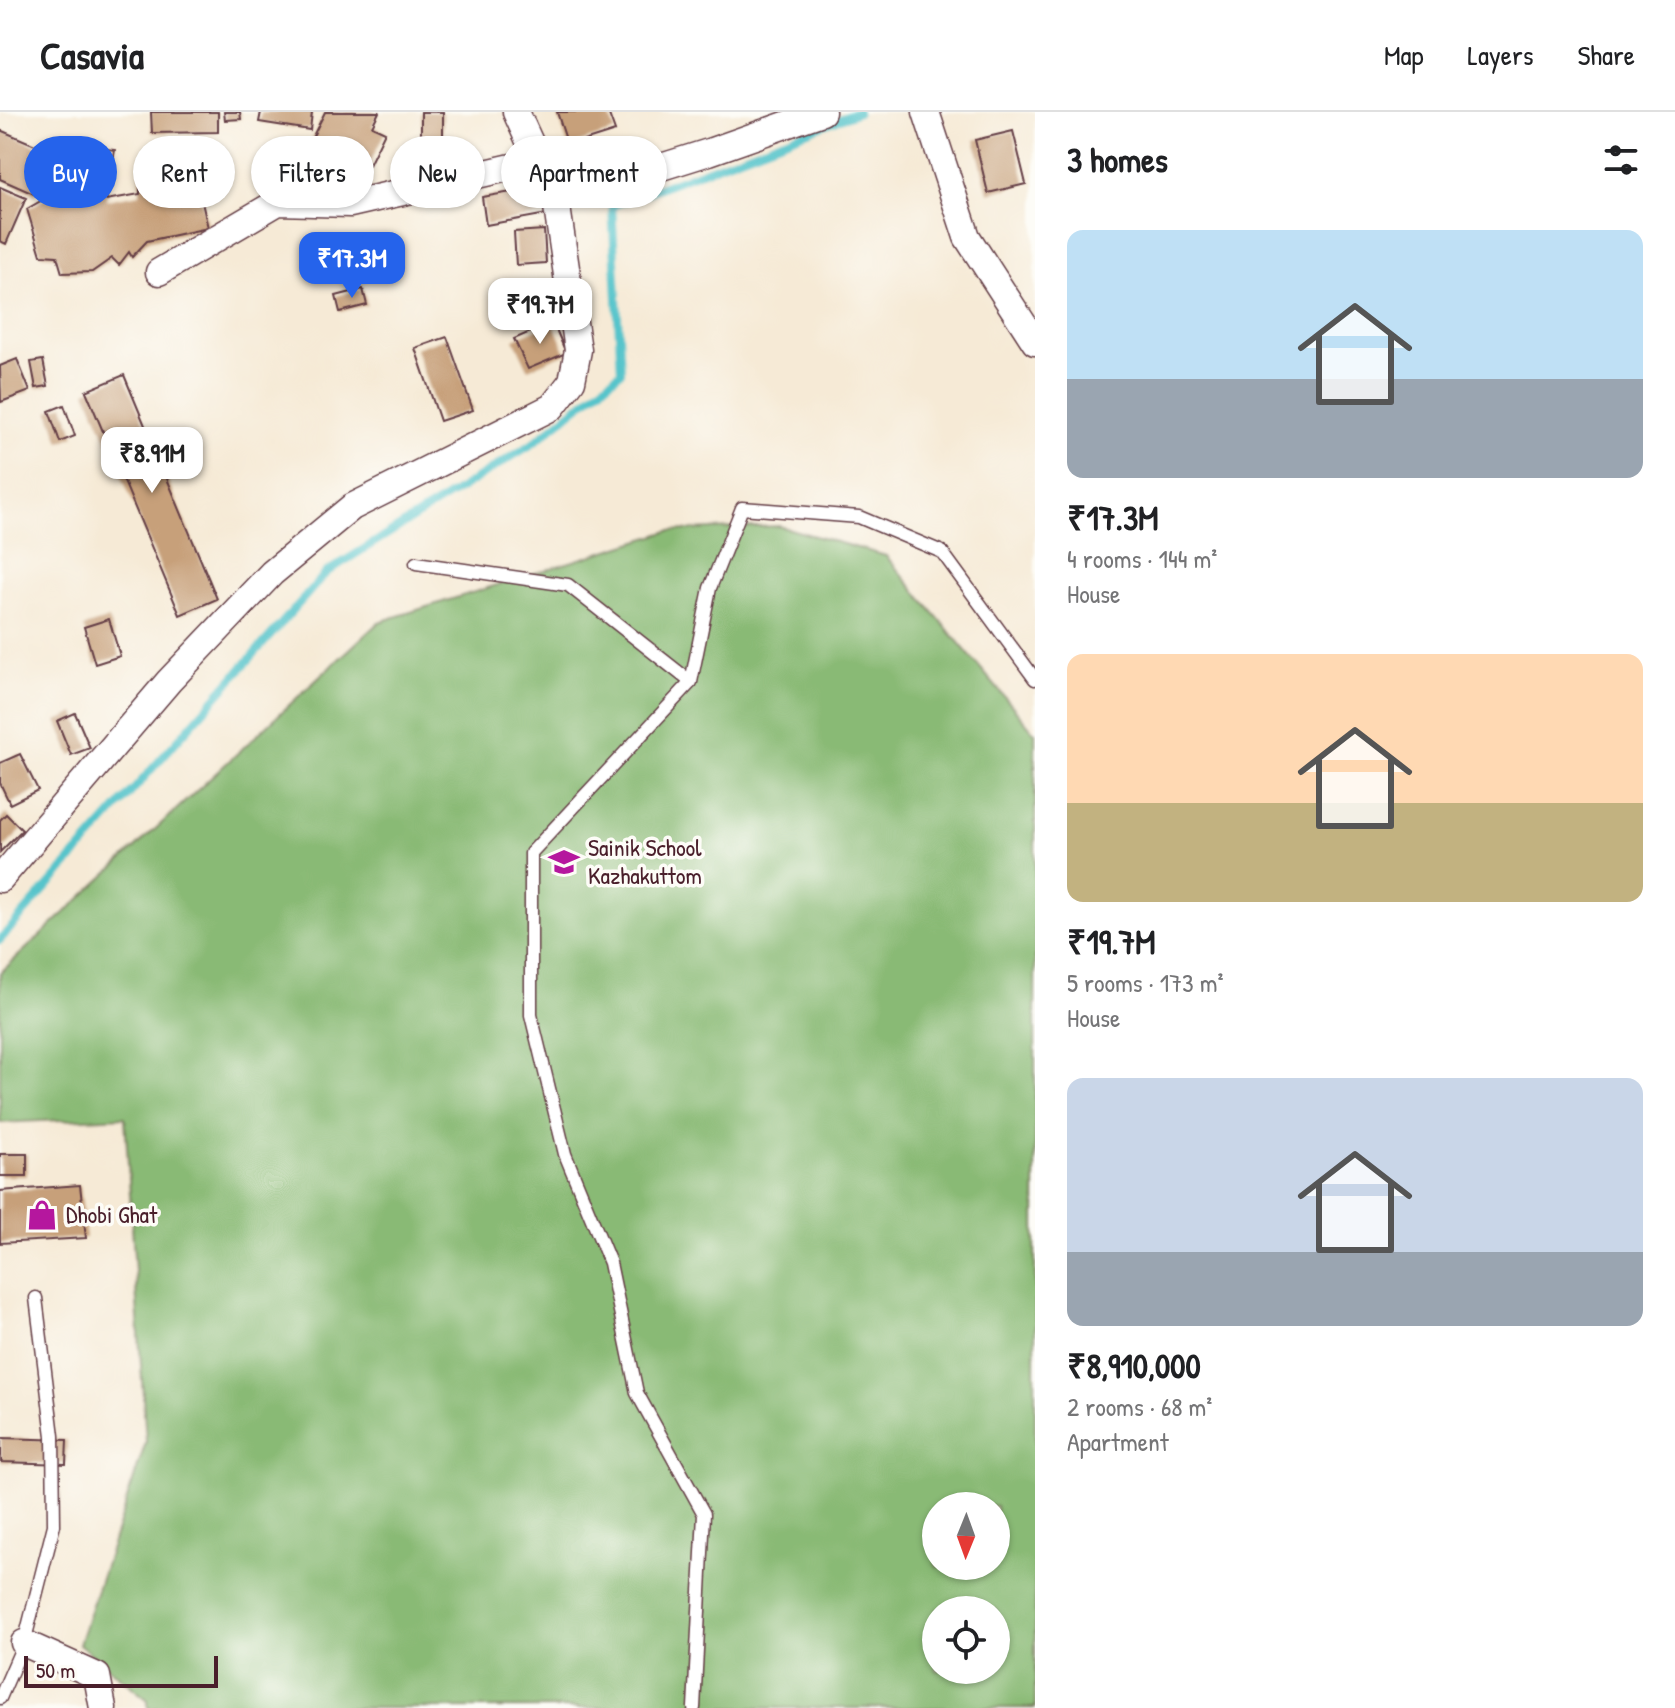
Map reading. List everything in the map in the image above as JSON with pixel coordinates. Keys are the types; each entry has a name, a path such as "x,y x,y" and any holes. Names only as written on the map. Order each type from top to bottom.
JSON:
{"street":[{"path":"516,112 527,136"},
{"path":"667,165 822,112"},
{"path":"926,112 967,237 1035,342"},
{"path":"159,272 278,202 350,204 501,169"},
{"path":"0,879 169,681 272,573 352,507 552,407 572,381 578,350 557,208"},
{"path":"24,1643 97,1676 103,1708"}],"lane":[{"path":"694,1708 704,1514 637,1393 610,1263 565,1154 531,1015 531,853 691,682 710,588 742,508 859,517 942,552 1035,679"},
{"path":"416,563 568,585 691,682"},
{"path":"0,1698 24,1643 54,1525 53,1436 36,1298"}],"green space":[{"name":"Sainik School Kazhakuttom","path":"779,526 886,556 1035,733 1035,1708 148,1708 148,1700 79,1644 146,1442 125,1117 0,1123 0,973 379,622 669,531"}],"building":[{"path":"151,112 218,112 218,132 152,133"},
{"path":"224,112 240,112 241,119 225,120"},
{"path":"261,112 312,112 310,130 259,122"},
{"path":"325,112 379,112 372,126 385,132 374,155 374,136 313,136"},
{"path":"421,112 443,112 443,136 421,136"},
{"path":"557,112 608,112 615,131 599,136 565,136"},
{"path":"0,130 24,140 24,190 0,179"},
{"path":"1013,131 1026,184 988,193 975,140"},
{"path":"0,187 24,197 24,203 6,244 0,241"},
{"path":"501,194 501,208 546,208 547,214 486,225 485,196"},
{"path":"133,195 133,208 203,208 208,228 147,241 132,257 129,252 119,265 112,258 92,272 62,273 57,256 41,255 27,209 117,208 117,198"},
{"path":"544,230 546,263 516,265 514,232"},
{"path":"363,289 367,305 340,312 336,296"},
{"path":"553,322 566,353 528,369 514,339"},
{"path":"447,337 473,410 440,421 415,348"},
{"path":"17,359 30,391 1,402 0,366"},
{"path":"43,360 48,386 36,388 31,362"},
{"path":"124,375 217,599 180,615 86,391"},
{"path":"64,405 75,436 60,442 49,411"},
{"path":"109,619 120,656 95,664 84,627"},
{"path":"75,713 90,748 71,755 57,721"},
{"path":"20,754 38,790 10,804 0,783 0,763"},
{"path":"6,814 22,830 0,852 0,820"},
{"path":"0,1154 27,1154 27,1176 0,1176"},
{"name":"Dhobi Ghat","path":"80,1185 86,1238 0,1243 0,1191"},
{"path":"1,1438 67,1440 66,1464 1,1462"}],"waterway":[{"path":"0,940 327,572 532,444 621,372 612,206 858,112"}],"place":[{"name":"Sainik School Kazhakuttom","path":"564,862"},
{"name":"Dhobi Ghat","path":"42,1215"}]}
